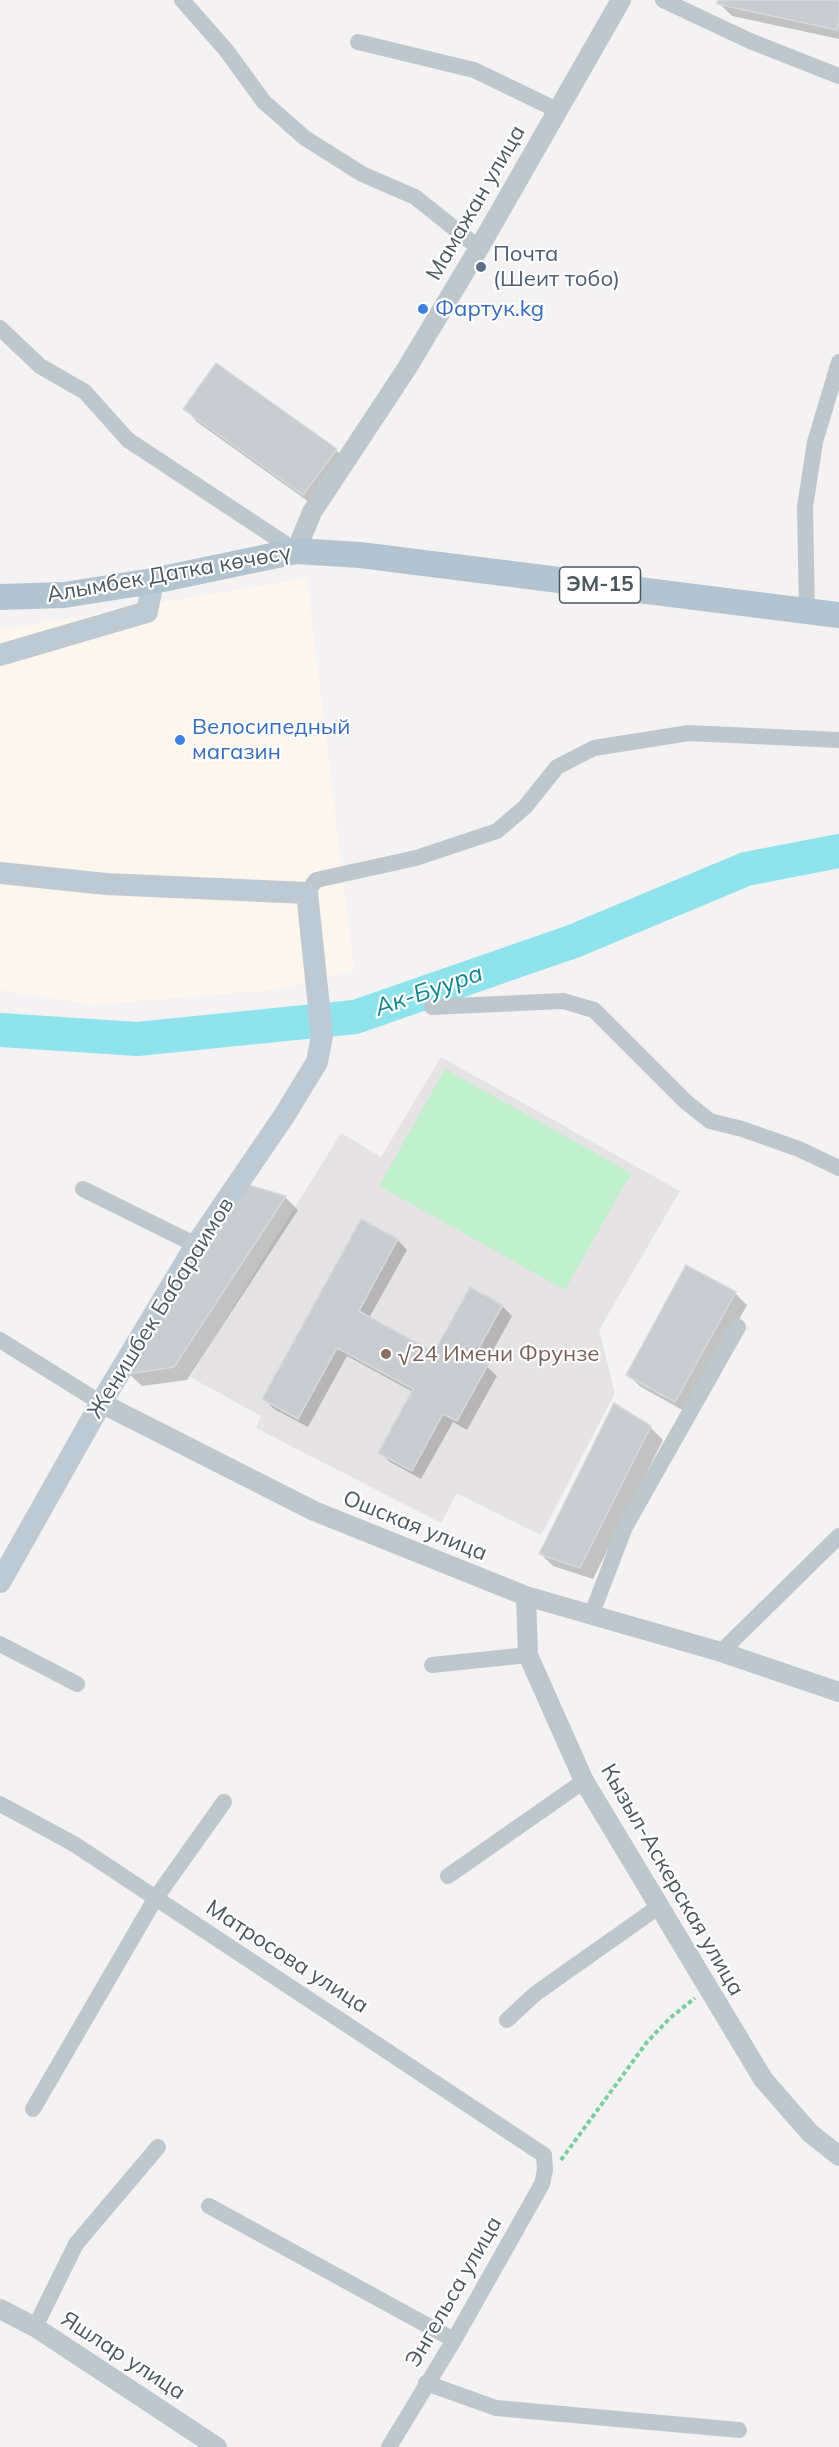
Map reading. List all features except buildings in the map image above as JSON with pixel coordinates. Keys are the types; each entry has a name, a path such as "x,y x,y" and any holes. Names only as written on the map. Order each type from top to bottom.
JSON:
{"main road":[{"name":"Алымбек Датка көчөсү","path":"0,597 64,595 153,581 296,551 360,555 839,615"},
{"path":"0,655 147,612 153,581"},
{"path":"0,873 106,884 307,893"},
{"name":"Женишбек Бабараимов","path":"0,1582 101,1403 196,1245 284,1116 317,1062 322,1036 307,893"}],"street":[{"path":"182,0 226,50 264,102 305,138 362,174 415,197 479,248"},
{"name":"Мамажан улица","path":"296,551 312,512 407,368 479,248 621,0"},
{"path":"663,0 750,41 839,76"},
{"path":"358,42 474,70 557,110"},
{"path":"0,328 40,366 85,392 128,440 296,551"},
{"path":"807,612 805,507 815,442 839,362"},
{"path":"307,893 316,880 416,858 497,831 525,807 557,767 594,748 689,733 839,740"},
{"path":"432,1007 563,1001 594,1010 686,1102 710,1121 742,1129 799,1149 839,1168"},
{"path":"83,1189 196,1245"},
{"path":"591,1616 625,1527 738,1327"},
{"name":"Ошская улица","path":"0,1340 101,1403 314,1511 526,1596 721,1652 839,1692"},
{"path":"721,1652 839,1536"},
{"name":"Кызыл-Аскерская улица","path":"526,1596 528,1655 584,1781 763,2079 810,2133 839,2156"},
{"path":"0,1644 77,1684"},
{"path":"432,1665 528,1655"},
{"path":"448,1876 584,1781"},
{"path":"33,2109 155,1899 224,1802"},
{"name":"Матросова улица","path":"0,1804 74,1844 544,2155"},
{"path":"507,2020 535,1994 660,1905"},
{"path":"35,2327 76,2244 158,2147"},
{"name":"Энгельса улица","path":"389,2447 454,2340 542,2184 545,2170 544,2155"},
{"path":"209,2206 454,2340"},
{"name":"Яшлар улица","path":"0,2309 35,2327 217,2447"},
{"path":"426,2383 496,2408 739,2430"}],"path":[{"path":"542,2184 647,2042 687,2003 708,1990"}],"shaded area":[{"path":"307,578 354,971 273,990 92,1005 0,990 0,630"},
{"path":"441,1057 680,1191 599,1330 615,1393 541,1535 457,1493 441,1523 256,1428 261,1416 190,1377 341,1133 381,1157"}],"green space":[{"path":"445,1069 631,1173 565,1290 379,1186"}],"waterway":[{"name":"Ак-Буура","path":"0,1030 137,1039 355,1017 574,941 746,869 839,851"}],"place":[{"name":"Почта (Шеит тобо)","path":"481,267"},
{"name":"Фартук.kg","path":"423,309"},
{"name":"Велосипедный магазин","path":"180,740"},
{"name":"√24 Имени Фрунзе","path":"386,1354"}]}
